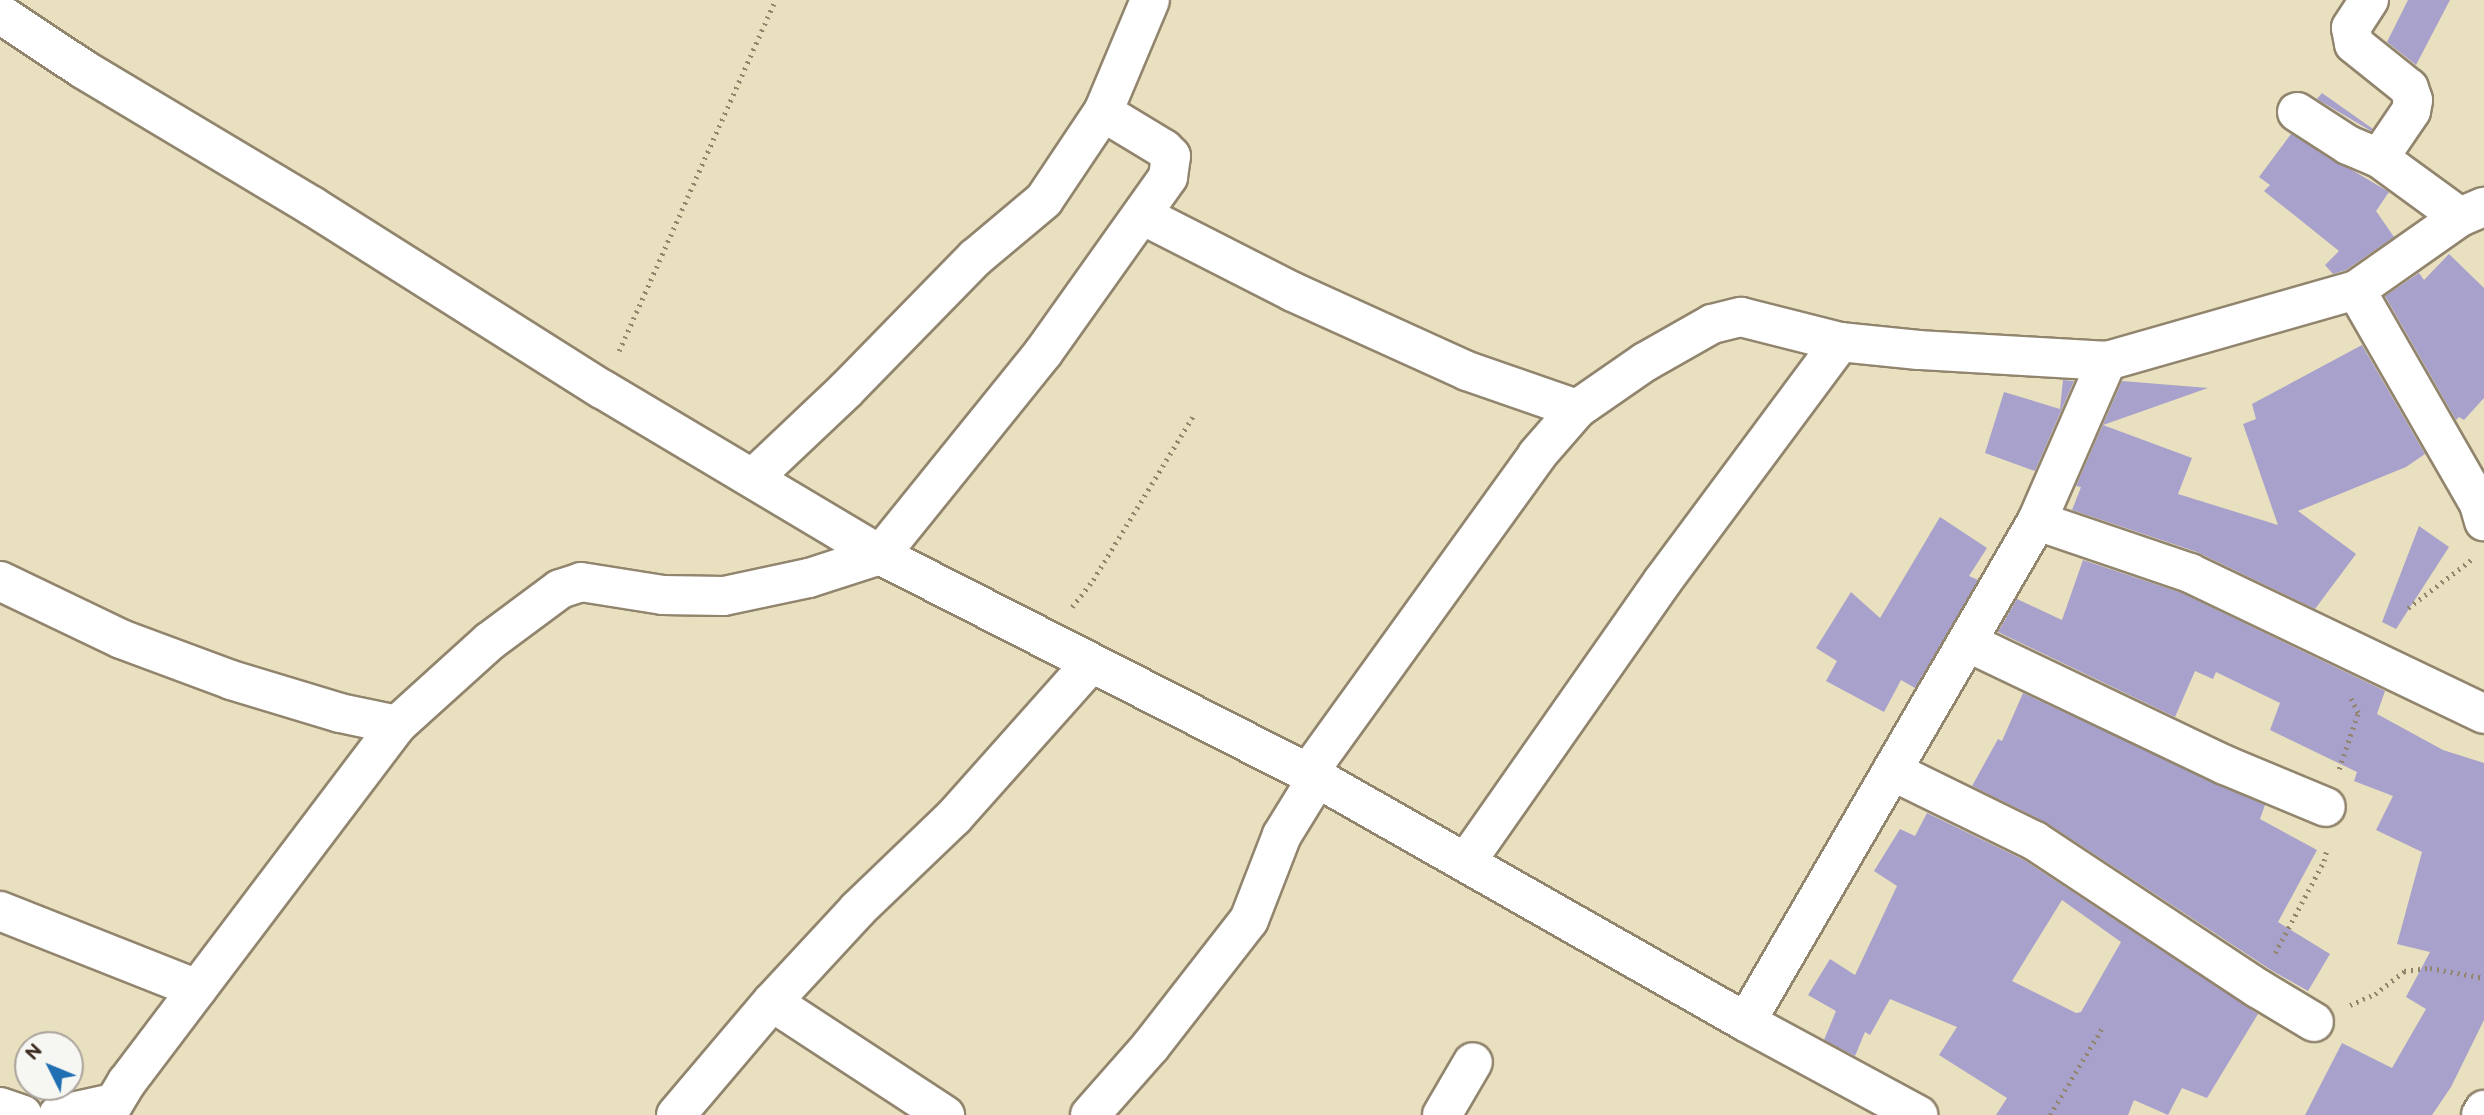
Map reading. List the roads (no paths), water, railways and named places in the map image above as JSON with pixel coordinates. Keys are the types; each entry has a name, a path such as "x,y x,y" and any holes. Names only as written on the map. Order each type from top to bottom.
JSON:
{"street":[{"path":"753,478 846,389 975,258 1034,211 1102,111 1150,0"},
{"path":"2369,0 2351,28 2354,44 2409,88 2413,100 2411,111 2379,158"},
{"path":"0,14 83,69 312,206 602,389 880,555 1048,638 1091,663 1312,775 1746,1022 1918,1115"},
{"path":"58,1115 110,1109 197,989 397,725 490,641 560,589 581,582 663,595 724,596 809,578 880,555 1043,353 1168,177 1172,167 1171,156 1102,111"},
{"path":"1090,1115 1150,1047 1249,920 1282,835 1312,775 1537,456 1577,409 1645,362 1712,324 1741,317 1840,342 1919,351 2107,361 2356,290 2472,212 2379,158 2348,145 2297,112"},
{"path":"1142,215 1293,292 1467,371 1577,409"},
{"path":"2356,290 2482,508"},
{"path":"1466,862 1662,582 1840,342"},
{"path":"1746,1022 2036,521 2107,361"},
{"path":"2036,521 2189,573 2484,714"},
{"path":"0,581 121,639 231,680 340,713 397,725"},
{"path":"1967,642 2225,765 2326,807"},
{"path":"676,1115 772,1002 858,909 954,817 1091,663"},
{"path":"1892,771 2035,841 2259,989 2314,1021"},
{"path":"0,911 197,989"},
{"path":"772,1002 946,1115"},
{"path":"1443,1115 1473,1062"},
{"path":"0,1107 23,1115"},
{"path":"2481,1115 2484,1110"}]}
